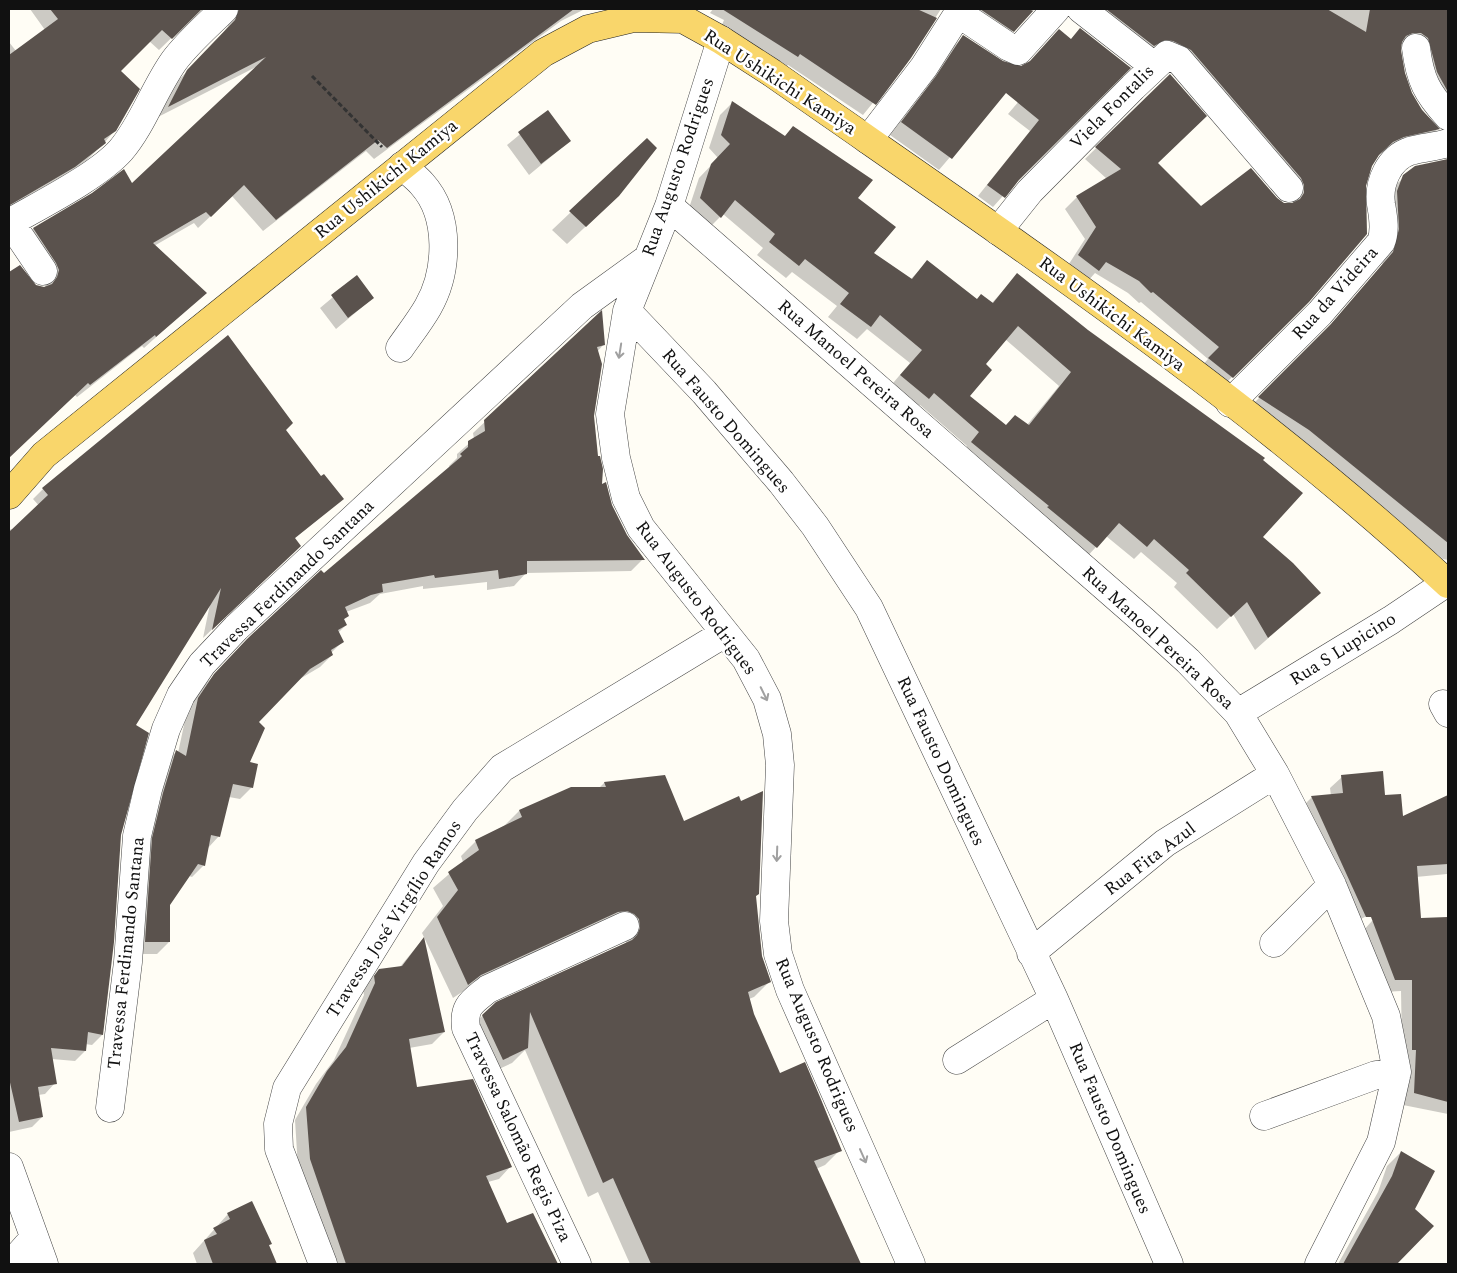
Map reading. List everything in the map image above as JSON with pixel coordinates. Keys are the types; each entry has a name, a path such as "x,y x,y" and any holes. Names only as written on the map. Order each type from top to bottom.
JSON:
{"main road":[{"name":"Rua Ushikichi Kamiya","path":"9,494 44,454 543,53 588,29 634,18 686,14 1079,288 1340,487 1447,584"}],"street":[{"path":"43,271 10,223 98,170 120,151 137,127 174,62 188,44 224,9"},
{"path":"868,140 924,67 960,11 1009,48 1018,51 1056,9"},
{"path":"1081,9 1154,66"},
{"name":"Rua Augusto Rodrigues","path":"721,40 669,206 627,311 610,414 616,458 626,498 641,528 746,659 767,699 777,734 780,765 774,921 778,954 790,990 911,1264"},
{"path":"1416,48 1419,73 1426,88 1448,116"},
{"name":"Viela Fontalis","path":"998,231 1030,191 1167,55 1179,60 1289,188"},
{"name":"Rua da Videira","path":"1230,402 1320,313 1380,242 1384,230 1380,198 1382,179 1399,156 1409,151 1448,143"},
{"path":"400,348 429,306 441,272 443,238 437,208 423,184 402,166"},
{"name":"Rua Manoel Pereira Rosa","path":"669,206 1144,621 1188,661 1238,713 1274,774 1332,884 1386,1016 1397,1072 1381,1142 1319,1264"},
{"name":"Travessa Ferdinando Santana","path":"110,1108 128,962 137,836 166,729 181,694 202,664 251,614 582,306 647,259"},
{"name":"Rua Fausto Domingues","path":"627,311 704,392 781,482 815,526 869,608 1054,999 1169,1264"},
{"name":"Rua S Lupicino","path":"1238,713 1447,584"},
{"name":"Travessa José Virgílio Ramos","path":"323,1264 279,1149 278,1124 287,1088 426,863 465,810 502,768 725,633"},
{"name":"Rua Fita Azul","path":"1031,953 1165,843 1274,774"},
{"path":"1274,943 1332,884"},
{"name":"Travessa Salomão Regis Piza","path":"577,1264 466,1028 464,1015 470,1004 488,989 625,926"},
{"path":"958,1060 1054,999"},
{"path":"1264,1116 1376,1075 1397,1072"},
{"path":"9,1167 44,1264"},
{"path":"11,1264 34,1238"}],"path":[{"path":"312,76 402,166"}],"building":[{"path":"50,9 202,9 172,39 162,30 121,71 140,89 116,131 104,139 106,143 75,167 10,205 9,55 58,19"},
{"path":"239,9 574,9 387,148 378,140 276,220 244,185 211,217 206,212 153,243 207,293 156,337 155,335 90,385 88,383 9,458 9,272 20,265 36,285 44,287 52,284 59,270 33,228 92,193 124,169 132,183 266,57 168,107 187,70 235,20"},
{"path":"722,9 917,9 937,18 911,58 876,105 800,54 798,57"},
{"path":"980,9 1029,9 1033,11 1014,32"},
{"path":"1106,9 1327,9 1366,32 1370,9 1448,9 1448,92 1437,72 1428,38 1421,33 1413,33 1406,36 1402,42 1401,50 1405,73 1412,93 1422,110 1440,129 1404,137 1393,142 1379,155 1372,166 1366,186 1367,234 1309,302 1233,378 1208,358 1219,347 1153,292 1151,293 1139,281 1106,262 1099,271 1078,255 1096,227 1076,196 1121,169 1095,147 1170,74 1207,116 1158,163 1201,206 1251,168 1277,198 1284,203 1292,203 1300,199 1304,193 1304,185 1301,178 1191,50 1173,41 1165,40 1154,46"},
{"path":"1080,28 1131,68 1019,180 1005,198 987,185 1039,120 1006,93 952,159 901,122 936,76 963,35 1003,61 1021,66 1030,61 1059,29 1071,39"},
{"path":"732,101 785,136 793,126 873,180 858,198 896,227 874,253 912,279 927,260 977,299 981,294 993,303 1017,273 1088,330 1265,458 1263,460 1303,493 1263,537 1293,563 1321,593 1268,638 1247,602 1231,617 1186,573 1189,570 1154,539 1147,547 1119,523 1097,548 971,442 979,432 934,393 929,399 900,375 922,350 880,315 871,327 840,304 849,293 805,259 799,266 769,242 775,234 735,200 721,218 700,198 711,164 730,144 721,135","holes":["1018,326 1071,372 1029,425 1015,415 1006,425 970,396 992,370 986,364"]},
{"path":"548,110 571,141 541,164 518,132"},
{"path":"647,138 657,148 619,196 586,227 569,211"},
{"path":"1448,159 1448,543 1309,430 1258,397 1331,324 1393,252 1399,229 1397,191 1403,175 1415,166"},
{"path":"357,275 374,298 348,318 331,295"},
{"path":"602,310 605,345 597,347 602,364 594,416 598,456 600,456 603,469 602,484 606,482 612,505 627,535 645,560 527,561 527,574 499,579 498,570 435,578 434,575 382,584 383,592 371,595 345,607 349,616 344,619 347,625 338,630 344,642 331,650 333,655 310,669 259,722 265,728 250,762 258,764 253,788 233,784 220,837 211,835 205,866 198,864 170,905 170,942 145,942 152,838 163,793 176,750 186,756 198,698 214,674 247,639 321,570 324,573 462,456 460,454 468,447 468,441 485,431 484,420"},
{"path":"228,335 293,423 286,430 321,476 324,474 344,499 295,538 301,546 212,630 221,588 136,725 149,733 121,835 114,942 103,1035 88,1032 86,1051 51,1048 57,1084 38,1087 43,1117 19,1122 9,1078 9,532 48,495 42,488"},
{"path":"1383,771 1385,795 1401,794 1403,816 1448,795 1448,864 1417,866 1421,918 1448,917 1448,1102 1414,1093 1416,1050 1412,1050 1412,980 1395,980 1371,917 1366,917 1311,796 1343,793 1341,775"},
{"path":"665,775 684,821 739,796 741,801 763,791 759,894 756,896 762,956 771,982 748,992 754,1014 780,1073 805,1062 820,1097 842,1151 814,1161 861,1264 651,1264 613,1178 603,1183 530,1012 528,1048 503,1060 482,1015 496,1002 632,940 640,928 639,919 627,911 618,912 481,975 468,985 437,917 458,890 448,872 479,850 475,840 522,817 519,810 571,787 606,787 604,782"},
{"path":"424,937 445,1032 409,1039 417,1087 473,1079 512,1167 486,1176 507,1223 533,1213 558,1264 346,1264 310,1159 306,1107 327,1071 346,1047 375,983 374,976 379,969 402,966"},
{"path":"1401,1151 1435,1171 1415,1209 1434,1226 1397,1264 1343,1264 1392,1176"},
{"path":"252,1201 272,1244 269,1245 277,1264 213,1264 204,1240 217,1234 213,1228 230,1219 227,1213"}]}
